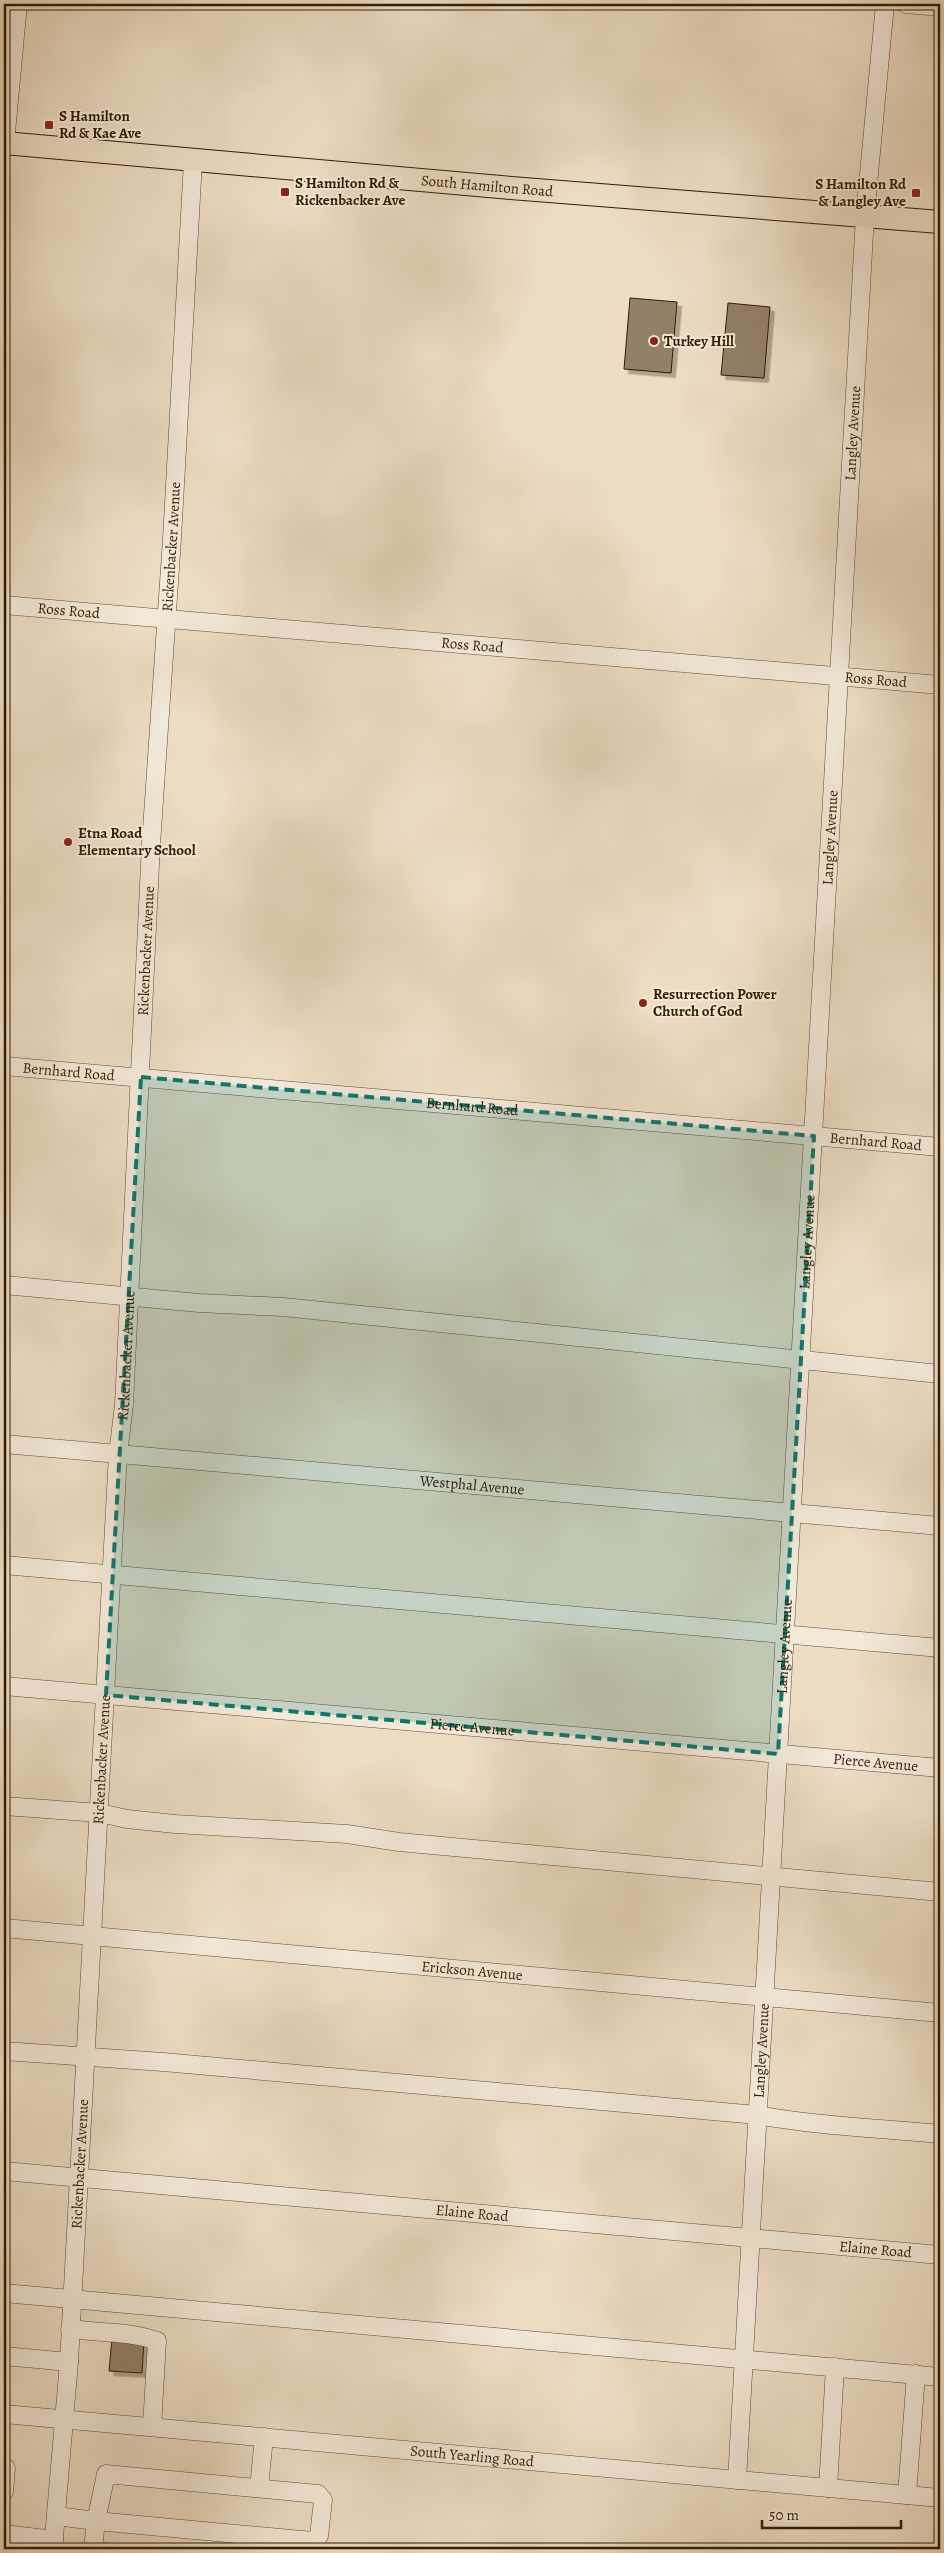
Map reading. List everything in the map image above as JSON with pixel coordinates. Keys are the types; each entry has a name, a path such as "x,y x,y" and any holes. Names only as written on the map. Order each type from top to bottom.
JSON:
{"main road":[{"name":"South Hamilton Road","path":"4,143 193,161 940,222"}],"street":[{"path":"4,143 18,4"},
{"name":"Langley Avenue","path":"737,2480 865,216 885,4"},
{"path":"906,4 940,7"},
{"name":"Rickenbacker Avenue","path":"53,2545 69,2362 118,1454 124,1404 130,1296 152,834 193,161"},
{"name":"Ross Road","path":"4,605 940,685"},
{"name":"Bernhard Road","path":"4,1066 940,1147"},
{"path":"4,1285 283,1307 526,1334 801,1359 940,1374"},
{"name":"Westphal Avenue","path":"4,1444 940,1526"},
{"path":"4,1564 542,1611 749,1632 785,1632 940,1648"},
{"name":"Pierce Avenue","path":"4,1686 940,1768"},
{"path":"4,1806 100,1813 128,1819 176,1824 347,1834 399,1842 940,1892"},
{"name":"Erickson Avenue","path":"4,1928 940,2013"},
{"path":"4,2051 85,2056 757,2114 798,2122 864,2126 940,2134"},
{"name":"Elaine Road","path":"4,2171 940,2255"},
{"path":"4,2293 940,2376"},
{"path":"70,2329 141,2335 157,2341 152,2427"},
{"path":"4,2356 69,2362"},
{"path":"828,2488 835,2367"},
{"path":"907,2495 916,2374"},
{"name":"South Yearling Road","path":"4,2414 940,2498"},
{"path":"259,2488 264,2437"},
{"path":"4,2468 6,2468 4,2492"},
{"path":"56,2516 96,2522 313,2541 319,2536 323,2500 318,2494 106,2474 96,2522 94,2549"},
{"path":"4,2534 53,2545"}],"highlighted area":[{"path":"141,1077 814,1136 778,1754 106,1695"}],"building":[{"path":"630,298 677,302 671,373 624,369"},
{"path":"728,303 770,307 764,378 721,375"},
{"path":"112,2338 144,2340 142,2373 109,2371"},
{"path":"103,2543 174,2549 102,2549"}],"place":[{"name":"S Hamilton Rd & Kae Ave","path":"49,125"},
{"name":"S Hamilton Rd & Rickenbacker Ave","path":"285,192"},
{"name":"S Hamilton Rd & Langley Ave","path":"916,193"},
{"name":"Turkey Hill","path":"654,341"},
{"name":"Etna Road Elementary School","path":"68,842"},
{"name":"Resurrection Power Church of God","path":"643,1003"}]}
